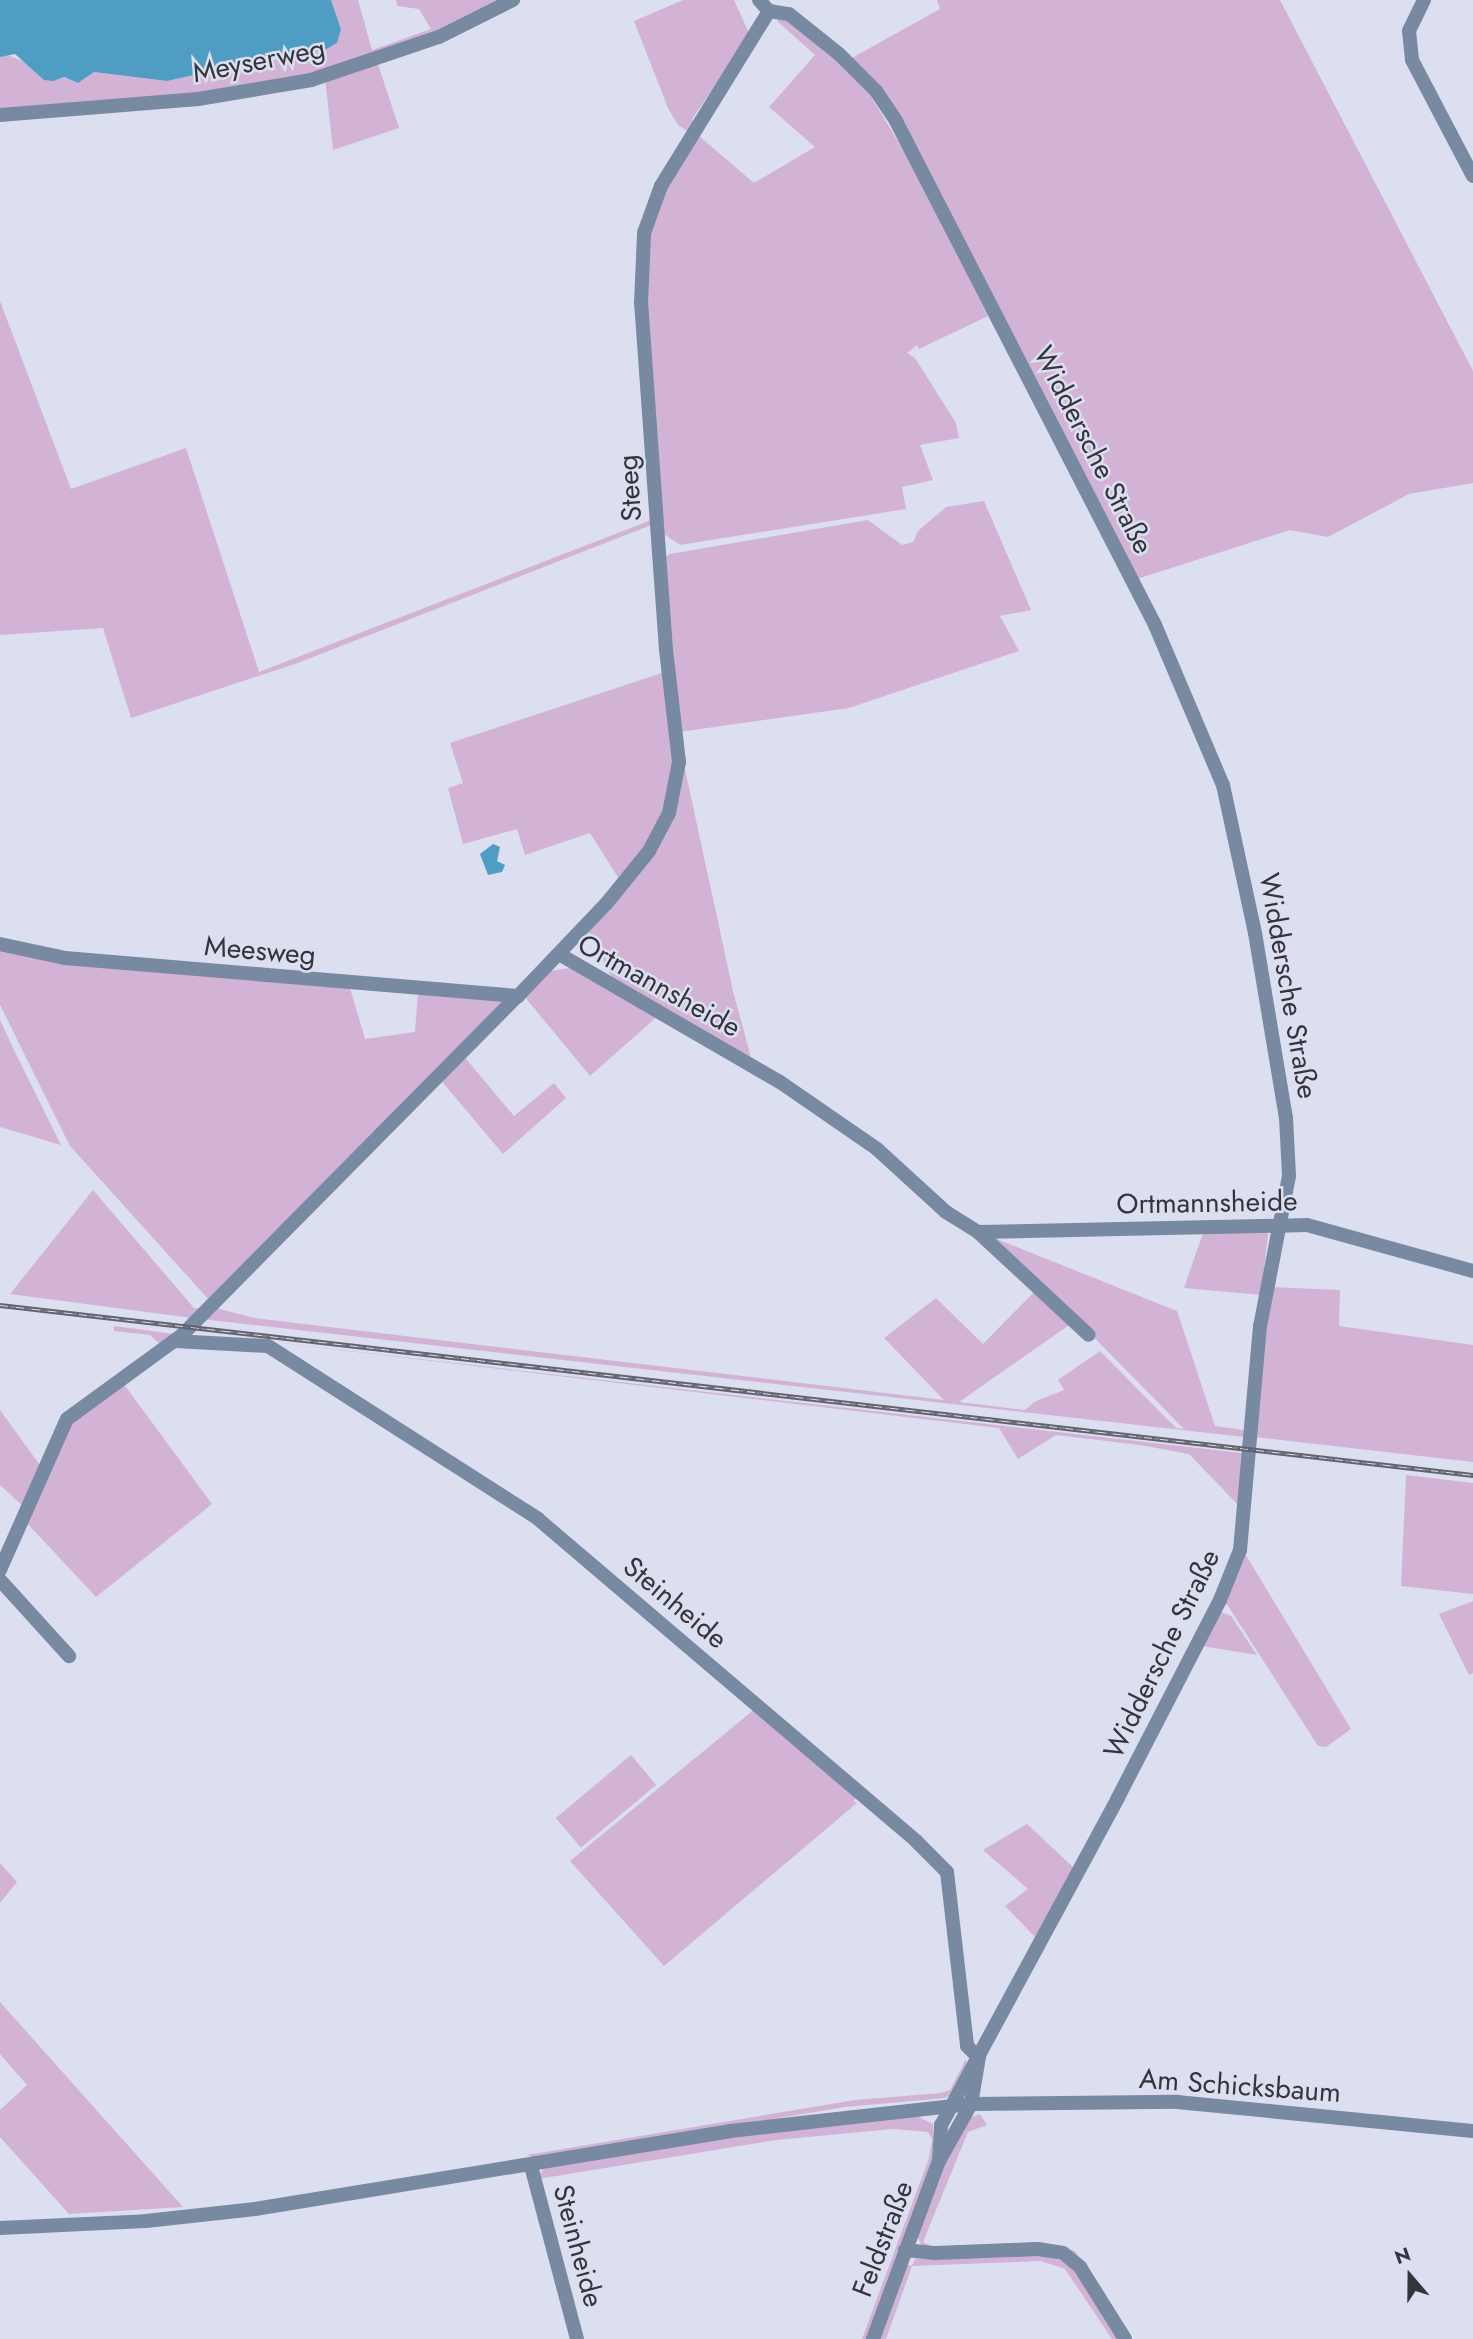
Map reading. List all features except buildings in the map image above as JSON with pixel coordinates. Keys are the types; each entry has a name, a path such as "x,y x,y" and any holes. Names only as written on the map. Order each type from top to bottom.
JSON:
{"street":[{"name":"Meyserweg","path":"0,115 198,99 310,80 439,37 513,0"},
{"path":"1424,0 1409,31 1412,60 1473,176"},
{"name":"Steeg","path":"559,954 649,851 676,788 679,762 666,650 641,303 644,233 661,187 764,6"},
{"name":"Widdersche Straße","path":"764,6 789,14 839,54 876,92 896,121 1096,508 1196,718 1233,825 1286,1118 1289,1176 1282,1224 1260,1326 1240,1550 1220,1600 1118,1798 952,2106"},
{"name":"Meesweg","path":"0,944 65,958 518,996"},
{"name":"Ortmannsheide","path":"175,1340 559,954 780,1082 877,1149 946,1212 978,1232 1089,1335"},
{"name":"Ortmannsheide","path":"978,1232 1307,1225 1473,1272"},
{"path":"0,1570 67,1419 175,1340"},
{"name":"Steinheide","path":"175,1340 268,1346 538,1519 917,1842 947,1872 967,2046 979,2058"},
{"path":"0,1580 69,1656"},
{"name":"Feldstraße","path":"872,2337 939,2161 971,2104 979,2058"},
{"name":"Am Schicksbaum","path":"0,2228 255,2209 531,2166 730,2131 971,2104 1177,2102 1473,2131"},
{"name":"Feldstraße","path":"939,2161 941,2125 952,2106"},
{"name":"Steinheide","path":"531,2166 577,2339"},
{"path":"905,2250 935,2253 1038,2249 1063,2253 1080,2267 1125,2339"}],"shaded area":[{"path":"331,0 358,0 372,50 431,29 419,9 397,6 396,0 508,0 395,50 253,89 0,112 0,57 5,54 78,83 94,72 167,81 307,50 323,51 341,29"},
{"path":"683,0 734,0 750,35 692,119 696,128 692,134 678,125 668,108 634,21"},
{"path":"937,0 1280,0 1473,371 1473,483 1409,494 1328,537 1290,530 1137,579 904,126 850,59 940,9"},
{"path":"781,15 822,46 870,95 908,158 988,316 919,349 917,345 907,353 915,358 956,423 959,438 920,445 933,480 902,487 906,509 680,545 661,532 644,261 653,211 698,135 754,183 815,147 769,107 815,55 777,21"},
{"path":"377,61 399,128 333,150 325,78"},
{"path":"0,301 71,489 186,448 259,672 654,519 654,524 295,664 131,718 103,628 0,635"},
{"path":"984,501 1031,610 1000,616 1019,651 849,708 679,732 663,559 670,554 868,520 902,545 913,542 918,531 946,507"},
{"path":"665,672 676,760 665,813 621,882 590,833 525,855 517,829 463,844 448,788 463,783 450,743"},
{"path":"683,760 733,991 752,1061 614,982 588,930 656,845"},
{"path":"0,949 350,988 365,1039 415,1032 418,991 501,1000 501,1006 210,1301 70,1146 0,1005"},
{"path":"570,968 659,1015 590,1076 524,996 550,971"},
{"path":"0,1020 15,1052 61,1145 0,1127"},
{"path":"462,1054 514,1116 554,1083 566,1098 503,1154 439,1078"},
{"path":"93,1190 194,1308 202,1309 192,1318 10,1294"},
{"path":"1260,1229 1268,1234 1261,1295 1184,1288 1204,1230"},
{"path":"984,1234 1177,1311 1215,1426 1244,1430 1244,1437 201,1319 216,1308 254,1318 944,1400 884,1338 936,1298 983,1344 1037,1289 1072,1323 959,1402 1025,1410 1034,1402 1064,1390 1058,1380 1100,1351 1176,1428 1184,1429 1077,1320"},
{"path":"1271,1287 1340,1290 1339,1326 1473,1345 1473,1462 1255,1437"},
{"path":"114,1326 175,1334 161,1345 150,1335 114,1331"},
{"path":"253,1340 1242,1453 1239,1506 1189,1454 1140,1445 1056,1435 1018,1459 999,1428"},
{"path":"123,1383 212,1504 96,1597 26,1522 70,1421"},
{"path":"0,1410 42,1468 25,1508 0,1485"},
{"path":"1406,1475 1473,1483 1473,1594 1401,1586"},
{"path":"1244,1552 1351,1729 1326,1747 1318,1746 1223,1598"},
{"path":"1473,1601 1473,1673 1469,1675 1439,1614"},
{"path":"1218,1611 1231,1616 1257,1655 1202,1646"},
{"path":"756,1708 859,1796 853,1801 857,1803 664,1966 570,1861"},
{"path":"631,1755 656,1785 581,1848 556,1818"},
{"path":"1027,1824 1074,1868 1035,1937 1005,1906 1028,1889 983,1850"},
{"path":"0,1863 17,1882 0,1903"},
{"path":"0,2002 183,2207 69,2214 0,2137 0,2110 27,2085 0,2054"},
{"path":"966,2059 967,2069 953,2093 945,2098 845,2107 535,2158 527,2155 855,2100 941,2093 950,2090"},
{"path":"980,2114 987,2125 968,2132 923,2242 934,2247 1034,2242 1075,2251 1130,2339 1072,2254 925,2248 921,2244 917,2236 942,2169 967,2119"},
{"path":"916,2116 933,2124 933,2157 866,2339 862,2339 929,2158 932,2139 928,2132 893,2129 776,2140 538,2179 544,2167 708,2138"},
{"path":"1039,2253 1072,2265 1121,2339 1112,2339 1065,2269 1041,2261 912,2266 915,2259"},
{"path":"903,2263 912,2266 886,2339 876,2339"}],"water":[{"path":"0,0 331,0 341,29 337,43 323,51 307,50 167,81 94,72 78,83 64,77 53,81 44,80 15,54 0,57"},
{"path":"493,844 500,847 497,861 505,865 502,872 488,875 480,854"}],"railway":[{"path":"0,1305 1473,1475"}]}
